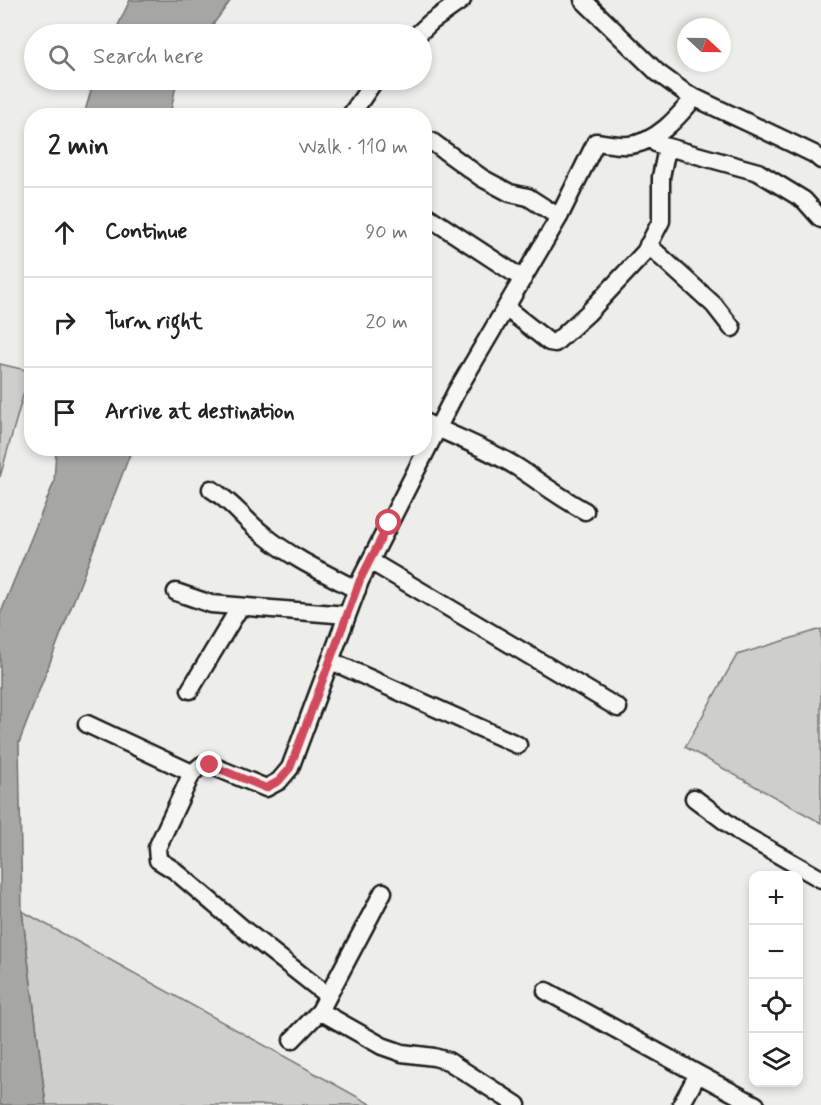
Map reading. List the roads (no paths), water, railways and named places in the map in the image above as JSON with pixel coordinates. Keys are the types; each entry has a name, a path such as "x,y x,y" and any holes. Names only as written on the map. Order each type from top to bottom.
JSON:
{"street":[{"path":"429,24 462,0"},
{"path":"583,0 658,73 694,98 814,154 821,160"},
{"path":"356,108 368,90"},
{"path":"432,424 456,392 559,218 596,142 630,145 645,140 675,121 694,98"},
{"path":"645,140 758,172 804,200 821,219"},
{"path":"432,142 482,178 510,193 528,197 559,218"},
{"path":"506,308 549,342 555,343 588,313 645,252 661,221 661,177 667,148"},
{"path":"432,219 523,279"},
{"path":"648,245 714,305 732,328"},
{"path":"432,425 517,467 555,494 585,511"},
{"path":"328,996 174,870 158,860 157,848 192,772 202,765 210,765 266,788 279,781 290,768 357,590 417,456"},
{"path":"211,489 228,500 263,535 290,554 357,590"},
{"path":"370,561 618,708"},
{"path":"176,592 211,604 347,615"},
{"path":"190,690 240,607"},
{"path":"331,661 518,745"},
{"path":"87,724 192,772"},
{"path":"694,798 742,834 821,879"},
{"path":"292,1040 320,1011 383,892"},
{"path":"546,991 756,1105"},
{"path":"320,1011 382,1046 402,1053 448,1061 517,1105"},
{"path":"681,1105 698,1074"}]}
